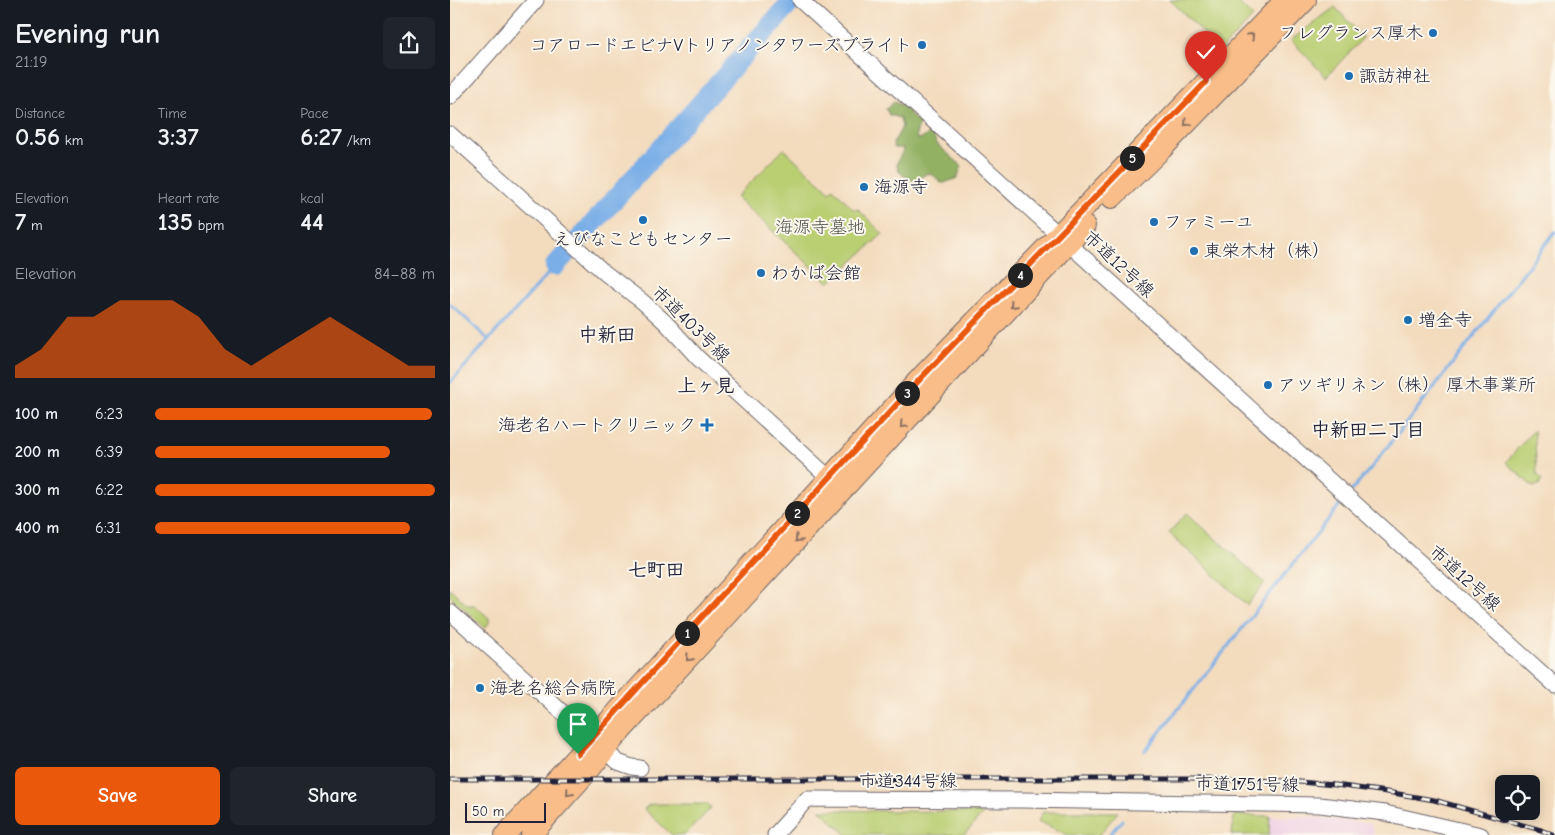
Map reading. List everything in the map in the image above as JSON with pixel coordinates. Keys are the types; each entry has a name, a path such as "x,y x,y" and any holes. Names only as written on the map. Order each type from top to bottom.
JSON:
{"main road":[{"path":"505,835 598,745 614,739 836,483 1285,0"},
{"path":"1064,239 1112,198 1169,142 1306,0"},
{"path":"531,835 598,745"}],"street":[{"path":"450,98 536,0"},
{"name":"市道12号線","path":"802,2 1555,685"},
{"name":"市道403号線","path":"450,134 605,273 648,307 675,332 698,358 836,483"},
{"path":"455,616 618,762 632,768 640,768"},
{"name":"市道344号線","path":"775,835 807,799 1009,800"},
{"name":"市道1751号線","path":"1009,800 1320,805 1386,813 1481,835"}],"shaded area":[{"path":"1270,816 1313,817 1371,824 1374,835 1269,835"}],"green space":[{"path":"1170,0 1236,0 1253,17 1221,50"},
{"path":"1335,7 1363,38 1326,77 1291,40"},
{"path":"894,102 901,105 919,123 917,139 923,138 931,132 938,145 962,166 957,178 941,183 928,173 914,181 905,177 898,170 897,163 903,148 894,148 893,144 902,127 900,118 889,115 886,109"},
{"name":"海源寺墓地","path":"784,149 830,192 833,188 854,210 858,209 883,234 830,282 737,198"},
{"path":"1534,430 1537,474 1542,479 1539,485 1533,487 1506,462"},
{"path":"1187,513 1265,583 1247,605 1169,533"},
{"path":"450,588 467,605 474,605 489,618 489,623 485,628 450,596"},
{"path":"653,804 708,804 711,808 685,835 672,835 644,809"},
{"path":"820,810 982,813 964,835 847,835"},
{"path":"1043,812 1118,812 1099,835 1068,835 1038,821"},
{"path":"1234,815 1270,816 1269,835 1232,835"}],"waterway":[{"path":"555,266 793,0"},
{"path":"1350,492 1375,463 1555,232"},
{"path":"450,383 555,266"},
{"path":"450,304 489,340"},
{"path":"1145,751 1343,501"},
{"path":"1109,835 1122,820"}],"railway":[{"path":"450,779 1196,779 1287,781 1335,785 1434,800 1553,835"}],"place":[{"name":"フレグランス厚木","path":"1433,33"},
{"name":"コアロードエビナVトリアノンタワーズブライト","path":"922,45"},
{"name":"諏訪神社","path":"1349,76"},
{"name":"海源寺","path":"864,187"},
{"name":"えびなこどもセンター","path":"643,220"},
{"name":"ファミーユ","path":"1154,222"},
{"name":"東栄木材（株）","path":"1194,251"},
{"name":"わかば会館","path":"761,273"},
{"name":"増全寺","path":"1408,320"},
{"name":"アツギリネン（株） 厚木事業所","path":"1268,385"},
{"name":"海老名ハートクリニック","path":"707,425"},
{"name":"海老名総合病院","path":"480,688"}],"district":[{"name":"中新田","path":"607,334"},
{"name":"上ヶ見","path":"706,385"},
{"name":"中新田二丁目","path":"1368,429"},
{"name":"七町田","path":"656,569"}],"route":[{"path":"578,754 922,377 1206,82"}]}
